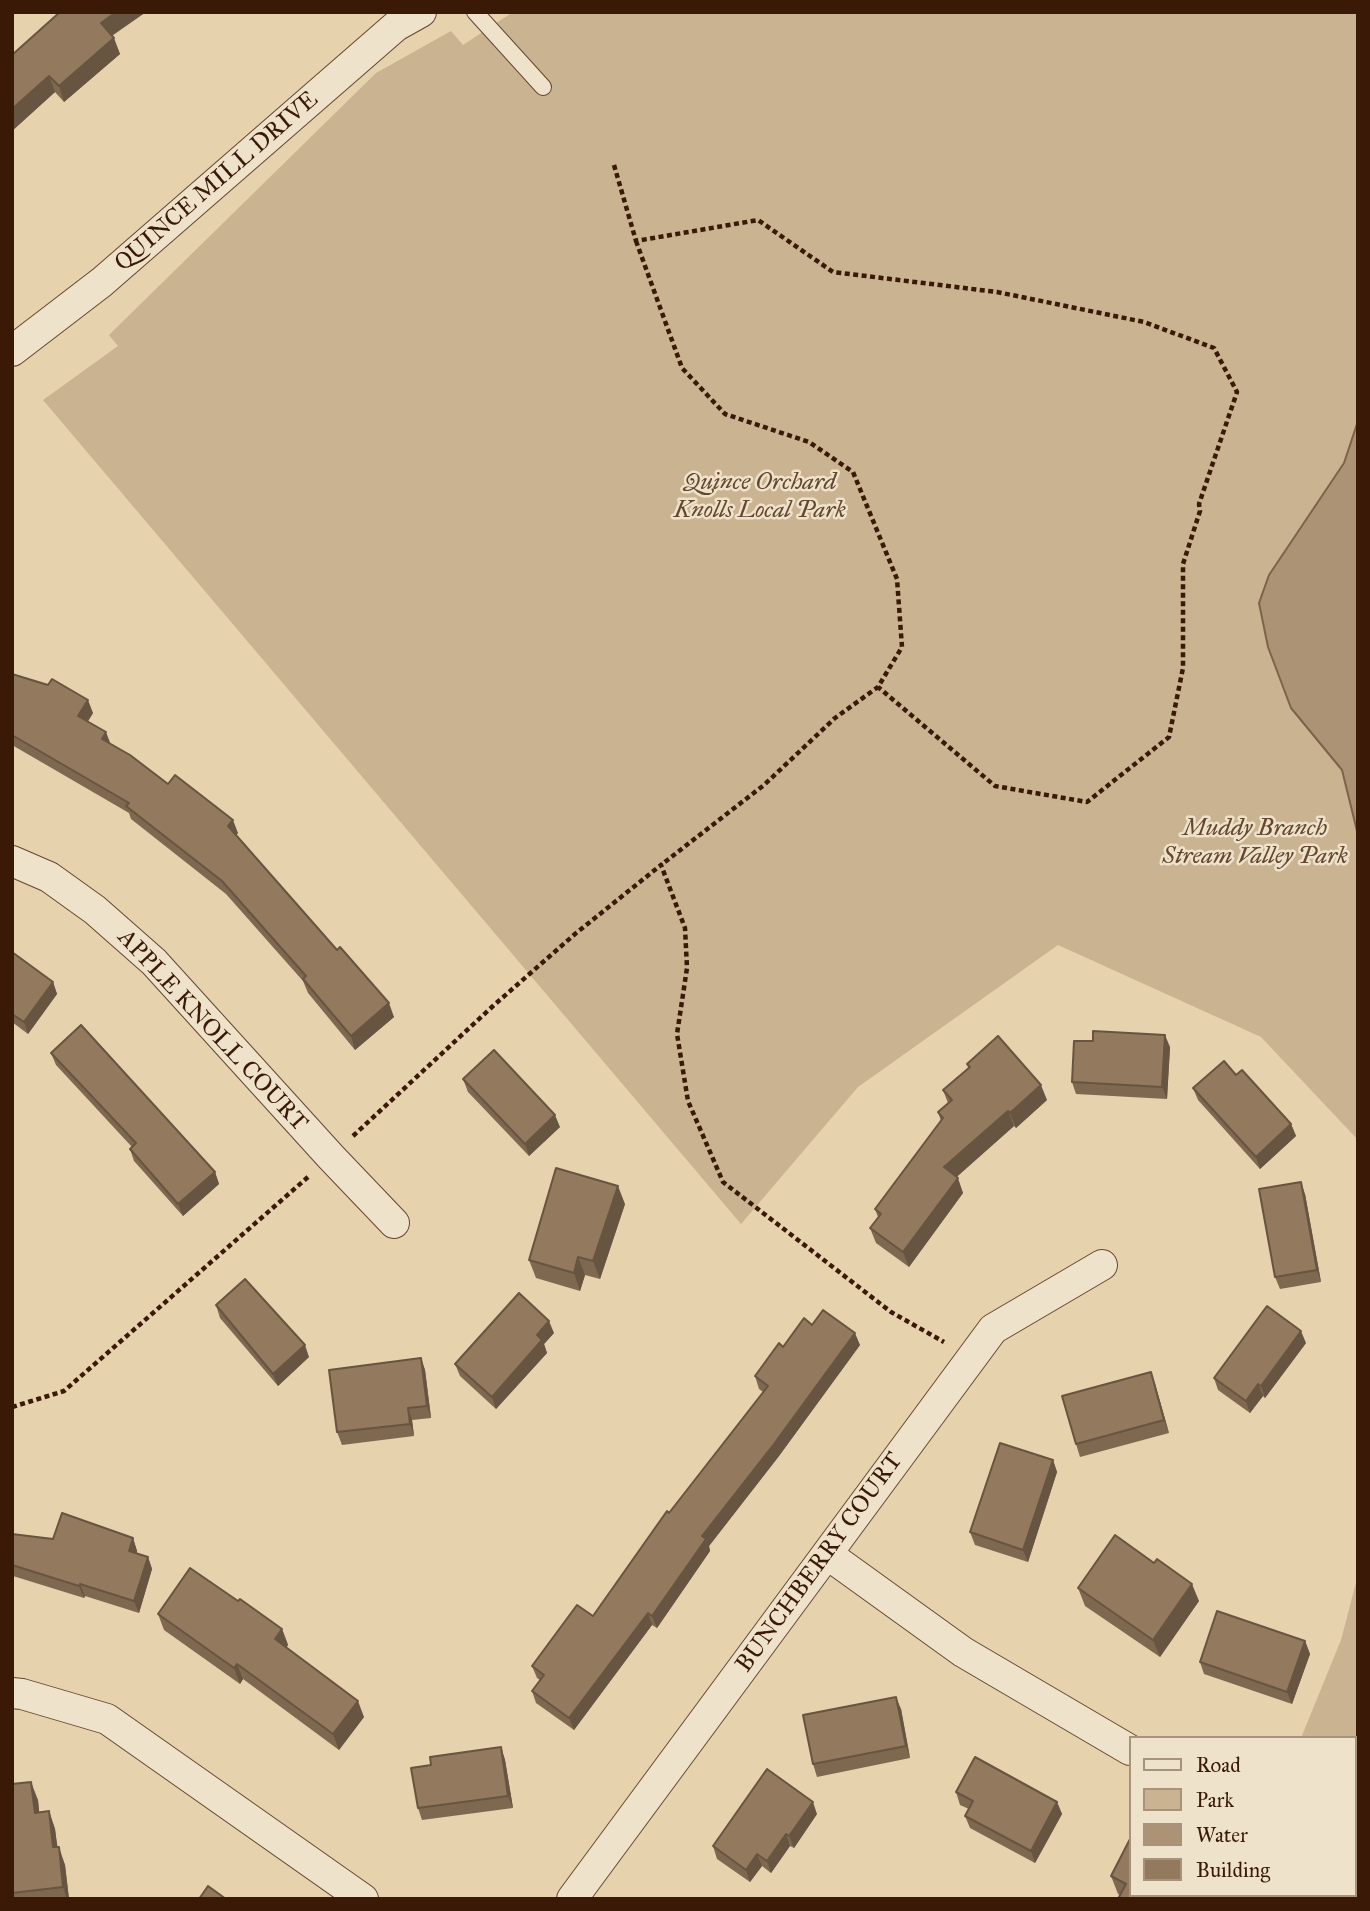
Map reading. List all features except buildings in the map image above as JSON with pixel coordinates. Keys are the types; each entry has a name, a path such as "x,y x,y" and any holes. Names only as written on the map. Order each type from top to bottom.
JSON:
{"street":[{"name":"QUINCE MILL DRIVE","path":"12,351 102,282 401,17"},
{"name":"APPLE KNOLL COURT","path":"12,861 49,877 95,910 154,962 394,1223"},
{"name":"BUNCHBERRY COURT","path":"572,1899 993,1329 1102,1265"},
{"path":"827,1555 963,1652 1128,1749"},
{"path":"12,1693 107,1719 363,1899"}],"lane":[{"path":"475,12 543,87"}],"path":[{"path":"12,1407 64,1391 331,1157 493,1006 575,934 764,785 835,718 878,687 902,647 897,579 853,472 809,442 724,414 682,368 636,241 614,164"},
{"path":"636,241 758,220 833,272 1010,295 1144,322 1214,348 1237,392 1199,504 1183,564 1183,668 1169,737 1087,802 995,786 878,687"},
{"path":"661,865 685,928 687,968 677,1034 688,1101 723,1182 891,1312 945,1342 970,1361"}],"green space":[{"name":"Quince Orchard Knolls Local Park","path":"513,12 1358,12 1358,1140 1261,1037 1058,945 858,1087 741,1224 43,400 118,346 109,335 376,73 451,31 463,45"},
{"path":"1358,1575 1358,1788 1356,1736 1302,1736 1341,1640"}],"water":[{"path":"1358,421 1358,835 1342,770 1291,708 1268,647 1259,603 1269,575 1344,463"}],"park label":[{"name":"Muddy Branch Stream Valley Park","path":"1255,843"}]}
